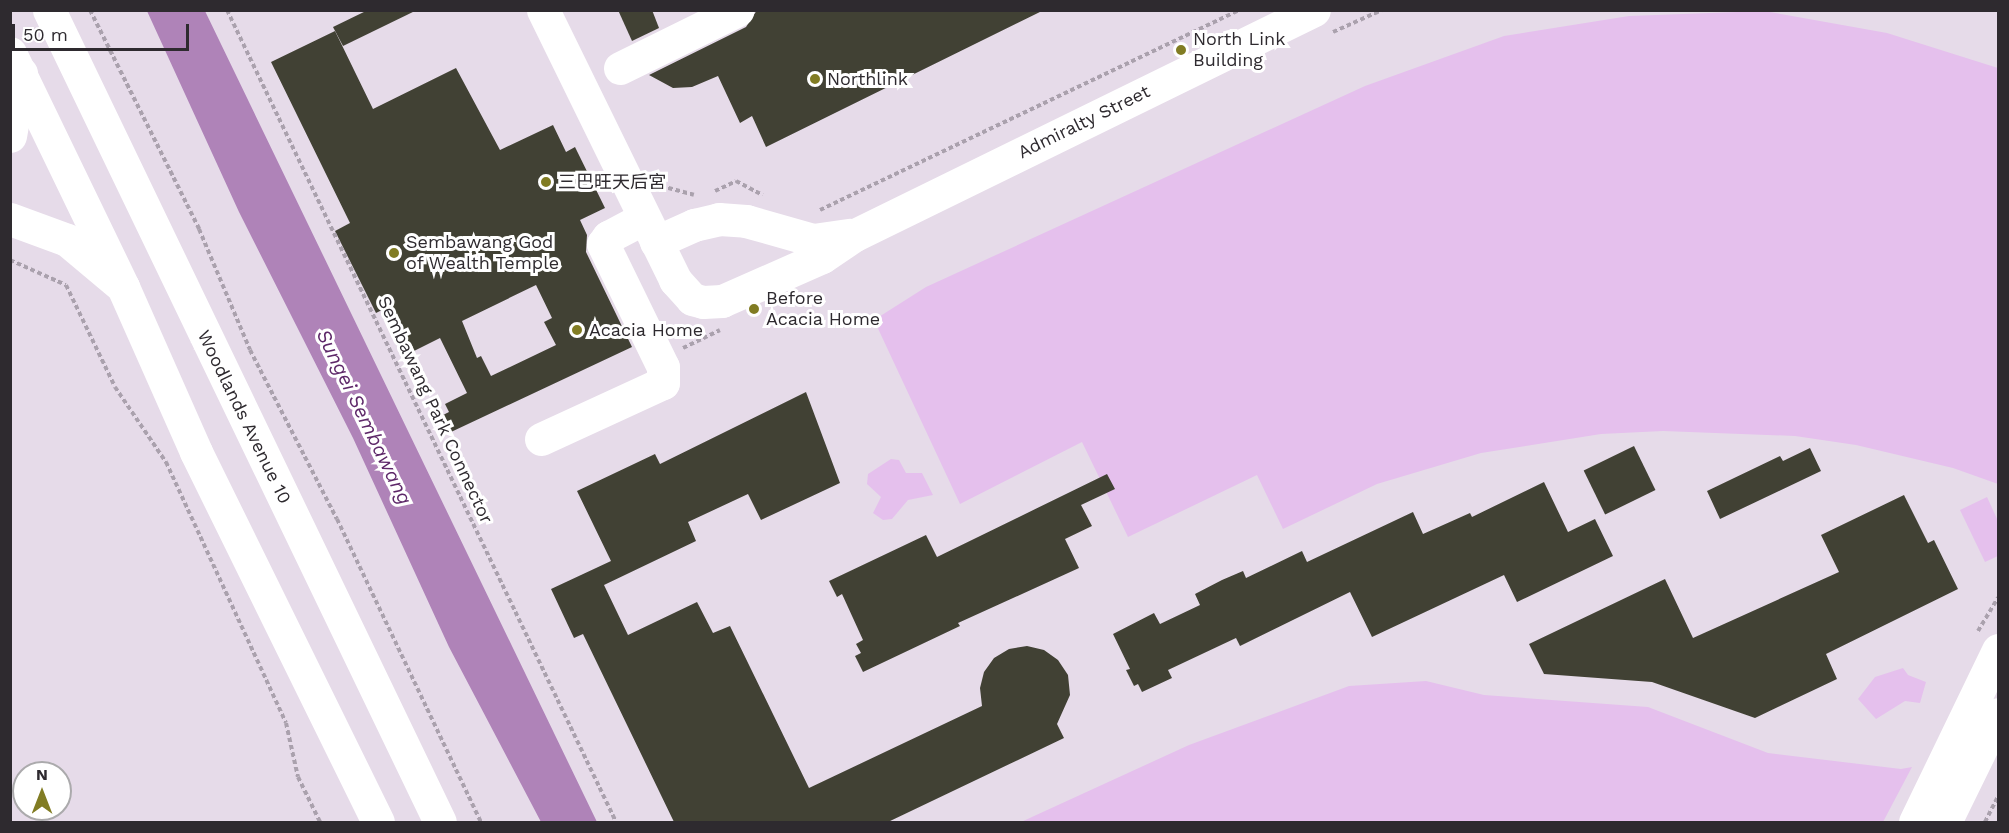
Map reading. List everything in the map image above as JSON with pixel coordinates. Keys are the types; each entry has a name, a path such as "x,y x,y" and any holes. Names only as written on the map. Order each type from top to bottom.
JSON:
{"main road":[{"name":"Woodlands Avenue 10","path":"49,10 440,822"},
{"name":"Admiralty Street","path":"543,10 675,280 692,300 722,301 822,257 855,235 1314,10"},
{"path":"620,68 738,10"},
{"path":"10,135 16,63"},
{"path":"16,63 123,287 196,452 378,822"},
{"path":"10,219 67,240 123,287"},
{"name":"Admiralty Street","path":"650,230 694,225 719,219 746,221 813,240 855,235"},
{"path":"541,439 663,383 663,367 603,244 608,237 650,230"},
{"path":"629,300 675,280"},
{"path":"1915,822 1998,650"},
{"path":"1946,822 1998,714"}],"path":[{"path":"90,10 199,229 250,350 337,519 481,822"},
{"name":"Sembawang Park Connector","path":"227,10 616,822"},
{"path":"816,212 1239,10"},
{"path":"654,180 664,189 682,194 705,195 736,181 773,200"},
{"path":"10,260 66,285 115,387 166,462 286,723 298,777 320,822"},
{"path":"1985,822 1998,796"}],"shaded area":[{"path":"1764,11 1887,33 1998,68 1998,484 1953,468 1856,445 1795,436 1663,431 1601,434 1481,453 1377,484 1283,529 1257,475 1128,537 1082,442 960,504 874,320 926,287 1365,86 1504,36 1629,16"},
{"path":"891,459 899,460 906,473 922,473 933,495 908,500 892,519 883,520 873,513 881,497 867,484 868,474"},
{"path":"1987,497 1998,521 1998,556 1985,562 1960,510"},
{"path":"1903,668 1908,675 1926,682 1920,703 1905,701 1876,719 1858,699 1875,677"},
{"path":"1426,681 1484,695 1648,707 1768,753 1901,769 1912,767 1883,822 1021,822 1189,745 1349,686"}],"water":[{"name":"Sungei Sembawang","path":"147,11 205,11 597,822 541,822 449,647 353,438 239,212"}],"building":[{"path":"368,10 417,10 343,46 333,27"},
{"path":"618,10 652,10 659,28 632,41"},
{"name":"Northlink","path":"757,10 1044,10 766,147 752,116 740,123 718,76 692,87 673,88 649,75 746,27"},
{"path":"335,31 373,109 456,68 500,150 553,125 566,152 575,147 605,208 580,220 587,235 586,252 632,347 451,432 443,415 449,412 445,404 467,393 440,338 412,352 390,306 376,313 335,231 350,223 271,62","holes":["536,285 552,318 544,322 556,345 491,376 481,356 477,358 462,321"]},
{"path":"806,392 840,483 761,520 748,494 688,522 696,541 604,585 628,635 697,602 713,633 730,626 809,788 982,706 980,688 984,672 994,658 1009,649 1027,646 1044,650 1058,660 1068,675 1070,695 1057,724 1064,738 888,822 674,822 583,634 574,638 551,589 611,561 577,491 655,454 660,464"},
{"path":"1634,446 1655,490 1605,515 1584,471"},
{"path":"1810,448 1821,471 1720,519 1707,491 1780,456 1783,461"},
{"path":"1107,474 1115,489 1081,505 1092,526 1065,539 1079,568 958,623 960,626 863,672 855,656 861,653 856,644 863,640 842,594 837,597 829,581 926,535 937,557"},
{"path":"1544,482 1568,532 1595,519 1613,556 1517,602 1504,575 1372,637 1350,592 1240,646 1236,638 1168,670 1172,678 1142,692 1138,684 1134,686 1126,670 1130,669 1113,634 1154,613 1160,624 1200,605 1195,594 1222,580 1243,571 1246,578 1302,551 1307,562 1413,512 1423,534 1470,513 1472,517"},
{"path":"1904,495 1928,543 1934,540 1958,589 1826,654 1837,679 1755,718 1652,682 1544,674 1529,644 1665,579 1693,638 1839,572 1821,535"}],"place":[{"name":"North Link Building","path":"1181,50"},
{"name":"Northlink","path":"815,79"},
{"name":"三巴旺天后宮","path":"546,182"},
{"name":"Sembawang God of Wealth Temple","path":"394,253"},
{"name":"Before Acacia Home","path":"754,309"},
{"name":"Acacia Home","path":"577,330"}]}
